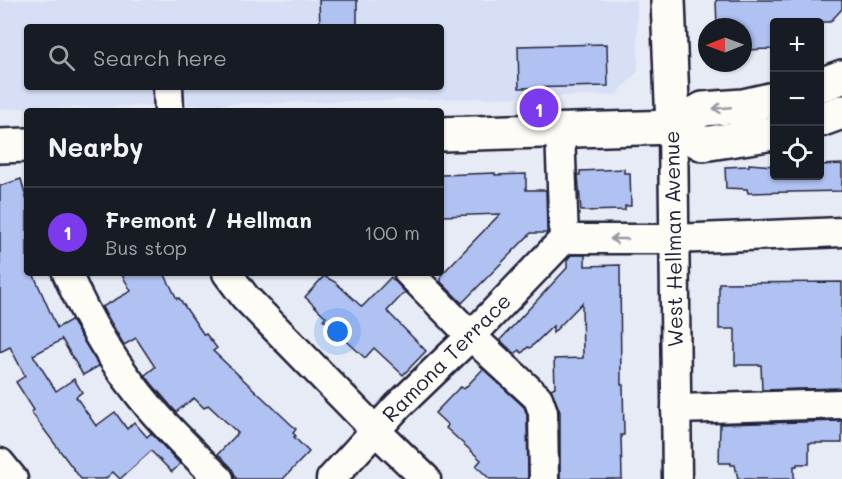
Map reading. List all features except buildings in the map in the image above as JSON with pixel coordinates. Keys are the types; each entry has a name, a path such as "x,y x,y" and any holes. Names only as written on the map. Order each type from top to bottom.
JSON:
{"main road":[{"name":"West Hellman Avenue","path":"668,0 673,128"},
{"path":"824,83 842,77"},
{"path":"444,134 673,128 703,110 743,106 770,100"},
{"path":"824,118 842,112"},
{"path":"673,128 703,144 770,134"},
{"path":"0,146 24,145"}],"street":[{"path":"168,90 169,108"},
{"name":"West Hellman Avenue","path":"673,128 677,479"},
{"path":"560,131 564,239 674,239 842,232"},
{"name":"Ramona Terrace","path":"331,479 398,406 471,336 564,239"},
{"path":"69,276 99,335 133,386 171,430 219,479"},
{"path":"229,276 245,297 426,479"},
{"path":"413,276 471,336 538,398 543,412 544,479"},
{"path":"676,409 842,404"},
{"path":"0,463 13,479"}],"shaded area":[{"path":"0,0 637,0 638,71 616,95 0,109"}],"place":[{"name":"Fremont / Hellman","path":"539,108"}]}
